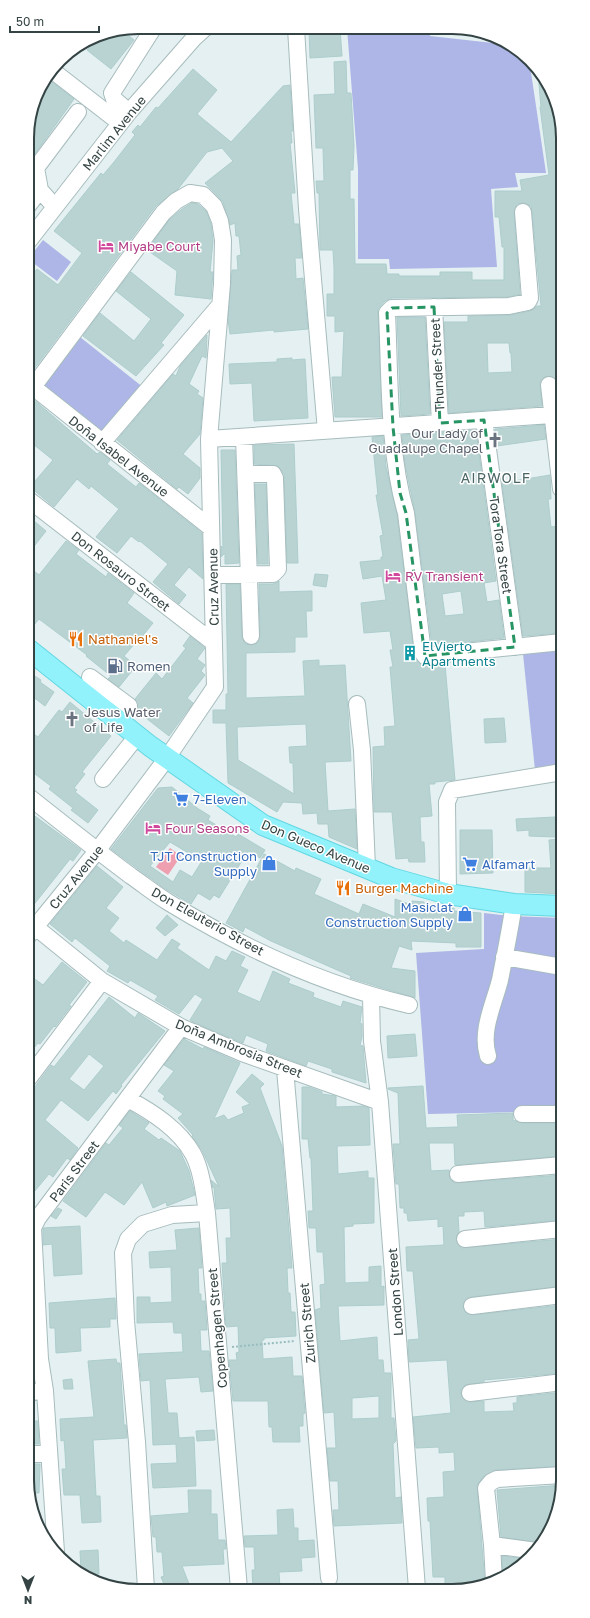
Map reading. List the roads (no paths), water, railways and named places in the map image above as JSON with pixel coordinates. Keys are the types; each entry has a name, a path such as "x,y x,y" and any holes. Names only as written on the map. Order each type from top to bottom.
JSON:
{"main road":[{"name":"Don Gueco Avenue","path":"34,654 137,736 263,825 392,878 448,894 514,904 556,906"}],"street":[{"path":"124,118 112,93 150,34"},
{"name":"Marlim Avenue","path":"34,234 124,118 198,34"},
{"path":"296,34 307,209 326,431"},
{"path":"57,74 124,118"},
{"path":"54,207 40,190 36,168 78,112"},
{"path":"34,198 40,190"},
{"name":"Cruz Avenue","path":"34,380 163,213 176,201 190,193 203,195 214,206 220,221 223,240 223,262 209,439 215,687 167,758 97,851 34,924"},
{"path":"523,212 530,298 528,302 509,306 392,308 387,313 393,427 400,493 406,513 423,653 425,656 556,643"},
{"path":"102,443 220,304"},
{"name":"Thunder Street","path":"434,307 440,423"},
{"path":"549,385 556,447"},
{"name":"Doña Isabel Avenue","path":"34,388 211,528"},
{"path":"209,439 393,427 552,414"},
{"name":"Tora Tora Street","path":"484,420 515,647"},
{"path":"244,437 251,636"},
{"path":"213,575 273,574 278,569 275,478 273,474 246,474"},
{"name":"Don Rosauro Street","path":"34,504 214,643"},
{"path":"90,677 128,706"},
{"path":"357,704 362,750 367,868"},
{"path":"103,779 137,736"},
{"path":"448,894 447,802 452,790 556,773"},
{"name":"Don Eleuterio Street","path":"34,801 97,851 167,902 242,944 312,975 371,996 410,1005"},
{"path":"488,1056 484,1045 486,1030 504,956 514,904"},
{"name":"Doña Ambrosia Street","path":"34,930 102,981 181,1027 285,1069 380,1102"},
{"path":"504,956 556,966"},
{"path":"34,1071 102,981"},
{"name":"London Street","path":"371,996 372,1041 380,1102 417,1584"},
{"name":"Paris Street","path":"34,1226 38,1218 181,1027"},
{"name":"Zurich Street","path":"285,1069 329,1578"},
{"name":"Copenhagen Street","path":"128,1099 151,1112 184,1141 193,1155 200,1178 207,1213 239,1584"},
{"path":"522,1114 556,1114"},
{"path":"458,1174 556,1166"},
{"path":"146,1584 137,1442 126,1321 123,1253 128,1238 143,1224 172,1215 207,1213"},
{"path":"465,1239 556,1230"},
{"name":"Paris Street","path":"34,1291 35,1354 45,1391 51,1534"},
{"path":"472,1306 556,1296"},
{"path":"470,1392 556,1383"},
{"path":"34,1392 45,1391"},
{"path":"34,1454 48,1454"},
{"path":"494,1575 486,1488 491,1482 497,1479 556,1475"},
{"path":"492,1545 527,1551"}],"place":[{"name":"Miyabe Court","path":"106,246"},
{"name":"Our Lady of Guadalupe Chapel","path":"495,440"},
{"name":"RV Transient","path":"393,576"},
{"name":"Nathaniel's","path":"76,639"},
{"name":"ElVierto Apartments","path":"410,653"},
{"name":"Romen","path":"115,666"},
{"name":"Jesus Water of Life","path":"72,719"},
{"name":"7-Eleven","path":"181,799"},
{"name":"Four Seasons","path":"153,828"},
{"name":"TJT Construction Supply","path":"269,863"},
{"name":"Alfamart","path":"470,864"},
{"name":"Burger Machine","path":"343,888"},
{"name":"Masiclat Construction Supply","path":"465,914"}],"district":[{"name":"AIRWOLF","path":"496,477"}]}
